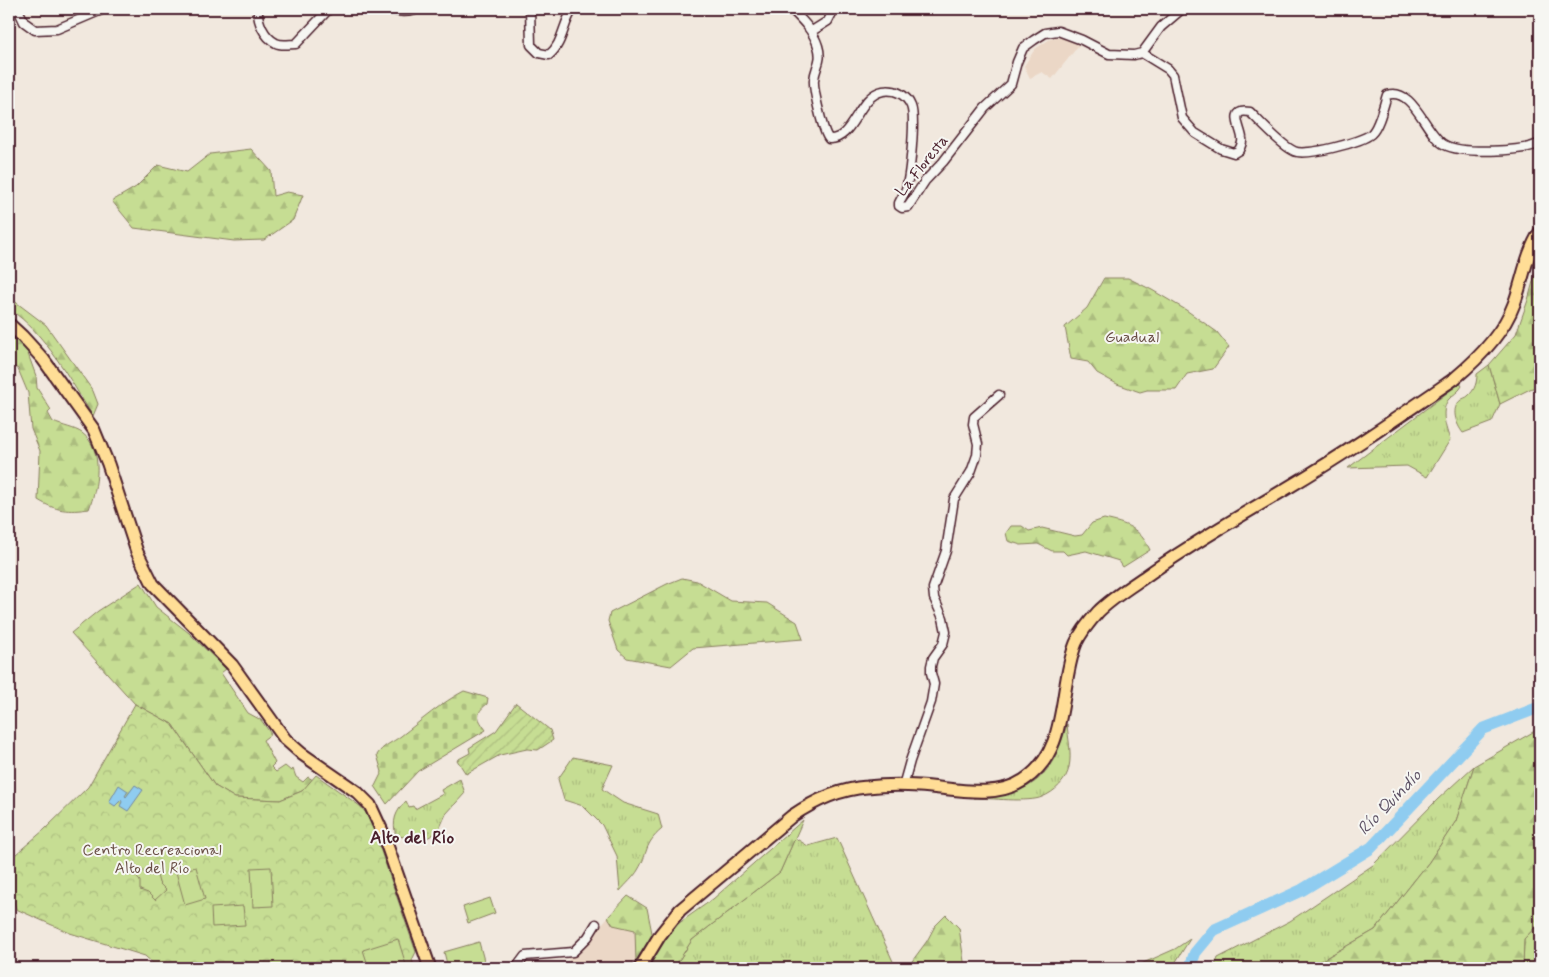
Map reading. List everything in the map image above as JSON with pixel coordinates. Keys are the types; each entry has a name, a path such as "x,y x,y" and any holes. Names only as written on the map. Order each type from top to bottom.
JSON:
{"main road":[{"path":"640,968 660,935 680,910 792,816 826,797 866,787 903,786 995,791 1014,786 1034,772 1042,763 1053,744 1072,656 1077,642 1083,631 1100,611 1163,564 1228,522 1291,486 1425,399 1468,368 1489,345 1511,312 1529,254 1540,232"},
{"path":"9,324 43,359 94,430 108,464 137,552 153,584 232,665 284,739 302,754 357,792 370,805 382,831 420,936 429,968"}],"street":[{"path":"18,9 24,22 35,30 57,29 104,9"},
{"path":"258,9 258,17 264,33 276,44 288,45 296,44 329,9"},
{"path":"385,9 401,12 417,9"},
{"path":"530,9 531,45 539,53 549,55 556,49 567,17 573,9"},
{"name":"La Floresta","path":"791,9 812,31 818,45 820,60 813,82 823,130 829,139 835,140 842,136 865,102 880,91 888,90 903,95 911,107 912,139 908,179 899,203 899,206 902,208 908,207 926,181 985,108 1011,84 1023,48 1034,40 1045,33 1058,31 1082,40 1109,54 1125,56 1142,53"},
{"path":"812,31 828,21 834,9"},
{"path":"1182,9 1161,27 1142,53 1168,69 1173,75 1182,118 1195,133 1221,149 1234,153 1239,150 1242,138 1238,118 1239,114 1244,111 1250,112 1294,152 1310,153 1362,139 1372,134 1388,95 1393,93 1398,94 1410,103 1434,136 1445,145 1479,151 1503,150 1540,143"},
{"path":"903,786 931,702 934,684 930,666 943,644 946,632 943,618 934,598 933,588 946,551 954,499 971,472 977,455 978,444 973,424 974,417 999,395"},
{"path":"516,968 525,956 573,952 596,924"}],"shaded area":[{"path":"1061,37 1079,45 1052,79 1042,72 1030,78 1024,66 1035,49 1050,39"},
{"path":"608,917 614,925 636,930 636,963 627,968 570,968 568,957 583,949 592,935"}],"green space":[{"path":"251,149 271,171 273,196 287,192 303,195 293,220 264,240 234,241 134,228 112,201 136,187 158,165 187,172 210,154"},
{"path":"1540,256 1540,389 1532,388 1500,404 1489,365 1516,334"},
{"name":"Guadual","path":"1104,278 1128,278 1152,290 1186,310 1217,332 1229,347 1213,369 1187,374 1176,390 1147,390 1140,392 1117,384 1097,373 1088,362 1071,359 1065,327 1087,308"},
{"path":"9,297 46,325 93,391 98,404 93,416 46,344 22,319 9,309"},
{"path":"9,332 27,351 36,376 37,388 51,410 48,413 53,422 82,433 94,449 97,469 95,491 89,509 62,510 38,500 40,451 31,429 28,393 18,369 9,363"},
{"path":"1489,365 1500,404 1492,422 1463,433 1456,421 1456,407 1472,391 1476,383 1477,374"},
{"path":"1460,383 1462,386 1448,400 1444,410 1444,420 1450,440 1427,477 1407,466 1348,468"},
{"path":"1104,519 1126,525 1137,531 1150,550 1123,567 1119,561 1086,551 1067,555 1063,551 1052,551 1038,544 1021,545 1008,541 1006,533 1011,526 1022,526 1029,531 1042,528 1075,536 1082,535 1092,523"},
{"path":"682,578 697,581 731,601 767,603 797,622 803,639 693,648 671,666 627,658 618,650 608,621 610,613"},
{"path":"141,583 156,607 189,633 226,669 221,673 248,713 261,720 271,734 263,740 275,763 271,767 276,772 285,766 291,771 293,769 296,777 303,782 308,777 313,780 302,791 280,800 235,798 215,786 172,724 135,704 71,633 98,611"},
{"path":"464,691 488,698 487,704 479,714 481,723 486,730 418,771 387,804 375,786 382,772 377,755 379,752 439,706"},
{"path":"516,703 550,730 553,740 538,750 527,749 500,755 466,774 457,760 470,753 469,748 496,731"},
{"name":"Centro Recreacional Alto del Río","path":"135,704 172,724 215,786 235,798 280,800 302,791 316,775 360,806 366,813 373,828 416,952 412,960 415,968 158,968 145,956 70,933 16,909 9,881 9,860 44,830 88,787"},
{"path":"1067,724 1070,762 1066,776 1056,789 1042,797 1028,800 973,798 1009,793 1024,788 1035,781 1045,772 1054,759"},
{"path":"1540,728 1540,922 1524,939 1523,968 1305,968 1375,930 1429,862 1456,821 1474,766"},
{"path":"573,757 613,765 602,789 623,803 658,814 662,829 649,844 636,873 620,891 617,856 602,825 583,806 564,800 558,779"},
{"path":"1474,766 1456,821 1429,862 1375,930 1305,968 1214,968 1218,958 1290,921 1373,865 1438,799"},
{"path":"460,779 465,793 446,814 438,832 425,839 396,836 395,817 406,801 409,807 413,806 415,809 443,794 441,790"},
{"path":"803,820 780,872 692,940 674,968 646,968 675,926 713,899"},
{"path":"795,838 808,846 837,838 896,968 674,968 692,940 780,872"},
{"path":"196,867 205,899 185,905 176,872"},
{"path":"271,867 273,906 253,907 251,868"},
{"path":"140,869 147,875 157,875 159,883 166,890 155,900 148,893 140,890 140,881 134,875"},
{"path":"628,896 647,908 653,938 636,963 635,930 613,925 608,917"},
{"path":"490,898 495,913 468,923 463,907"},
{"path":"243,906 245,925 212,927 211,908"},
{"path":"946,915 959,928 965,968 907,968 927,941 935,926"},
{"path":"1540,922 1540,968 1523,968 1524,939"},
{"path":"398,939 407,968 369,968 363,950"},
{"path":"1190,939 1175,963 1167,968 1132,968 1175,949"},
{"path":"479,942 486,968 448,968 444,952"}],"water":[{"path":"119,785 128,791 126,797 135,785 143,790 128,811 120,806 121,800 115,806 109,802"}],"waterway":[{"name":"Río Quindío","path":"1190,968 1195,953 1214,930 1302,890 1371,848 1483,729 1540,707"}],"district":[{"name":"Alto del Río","path":"412,837"}]}
